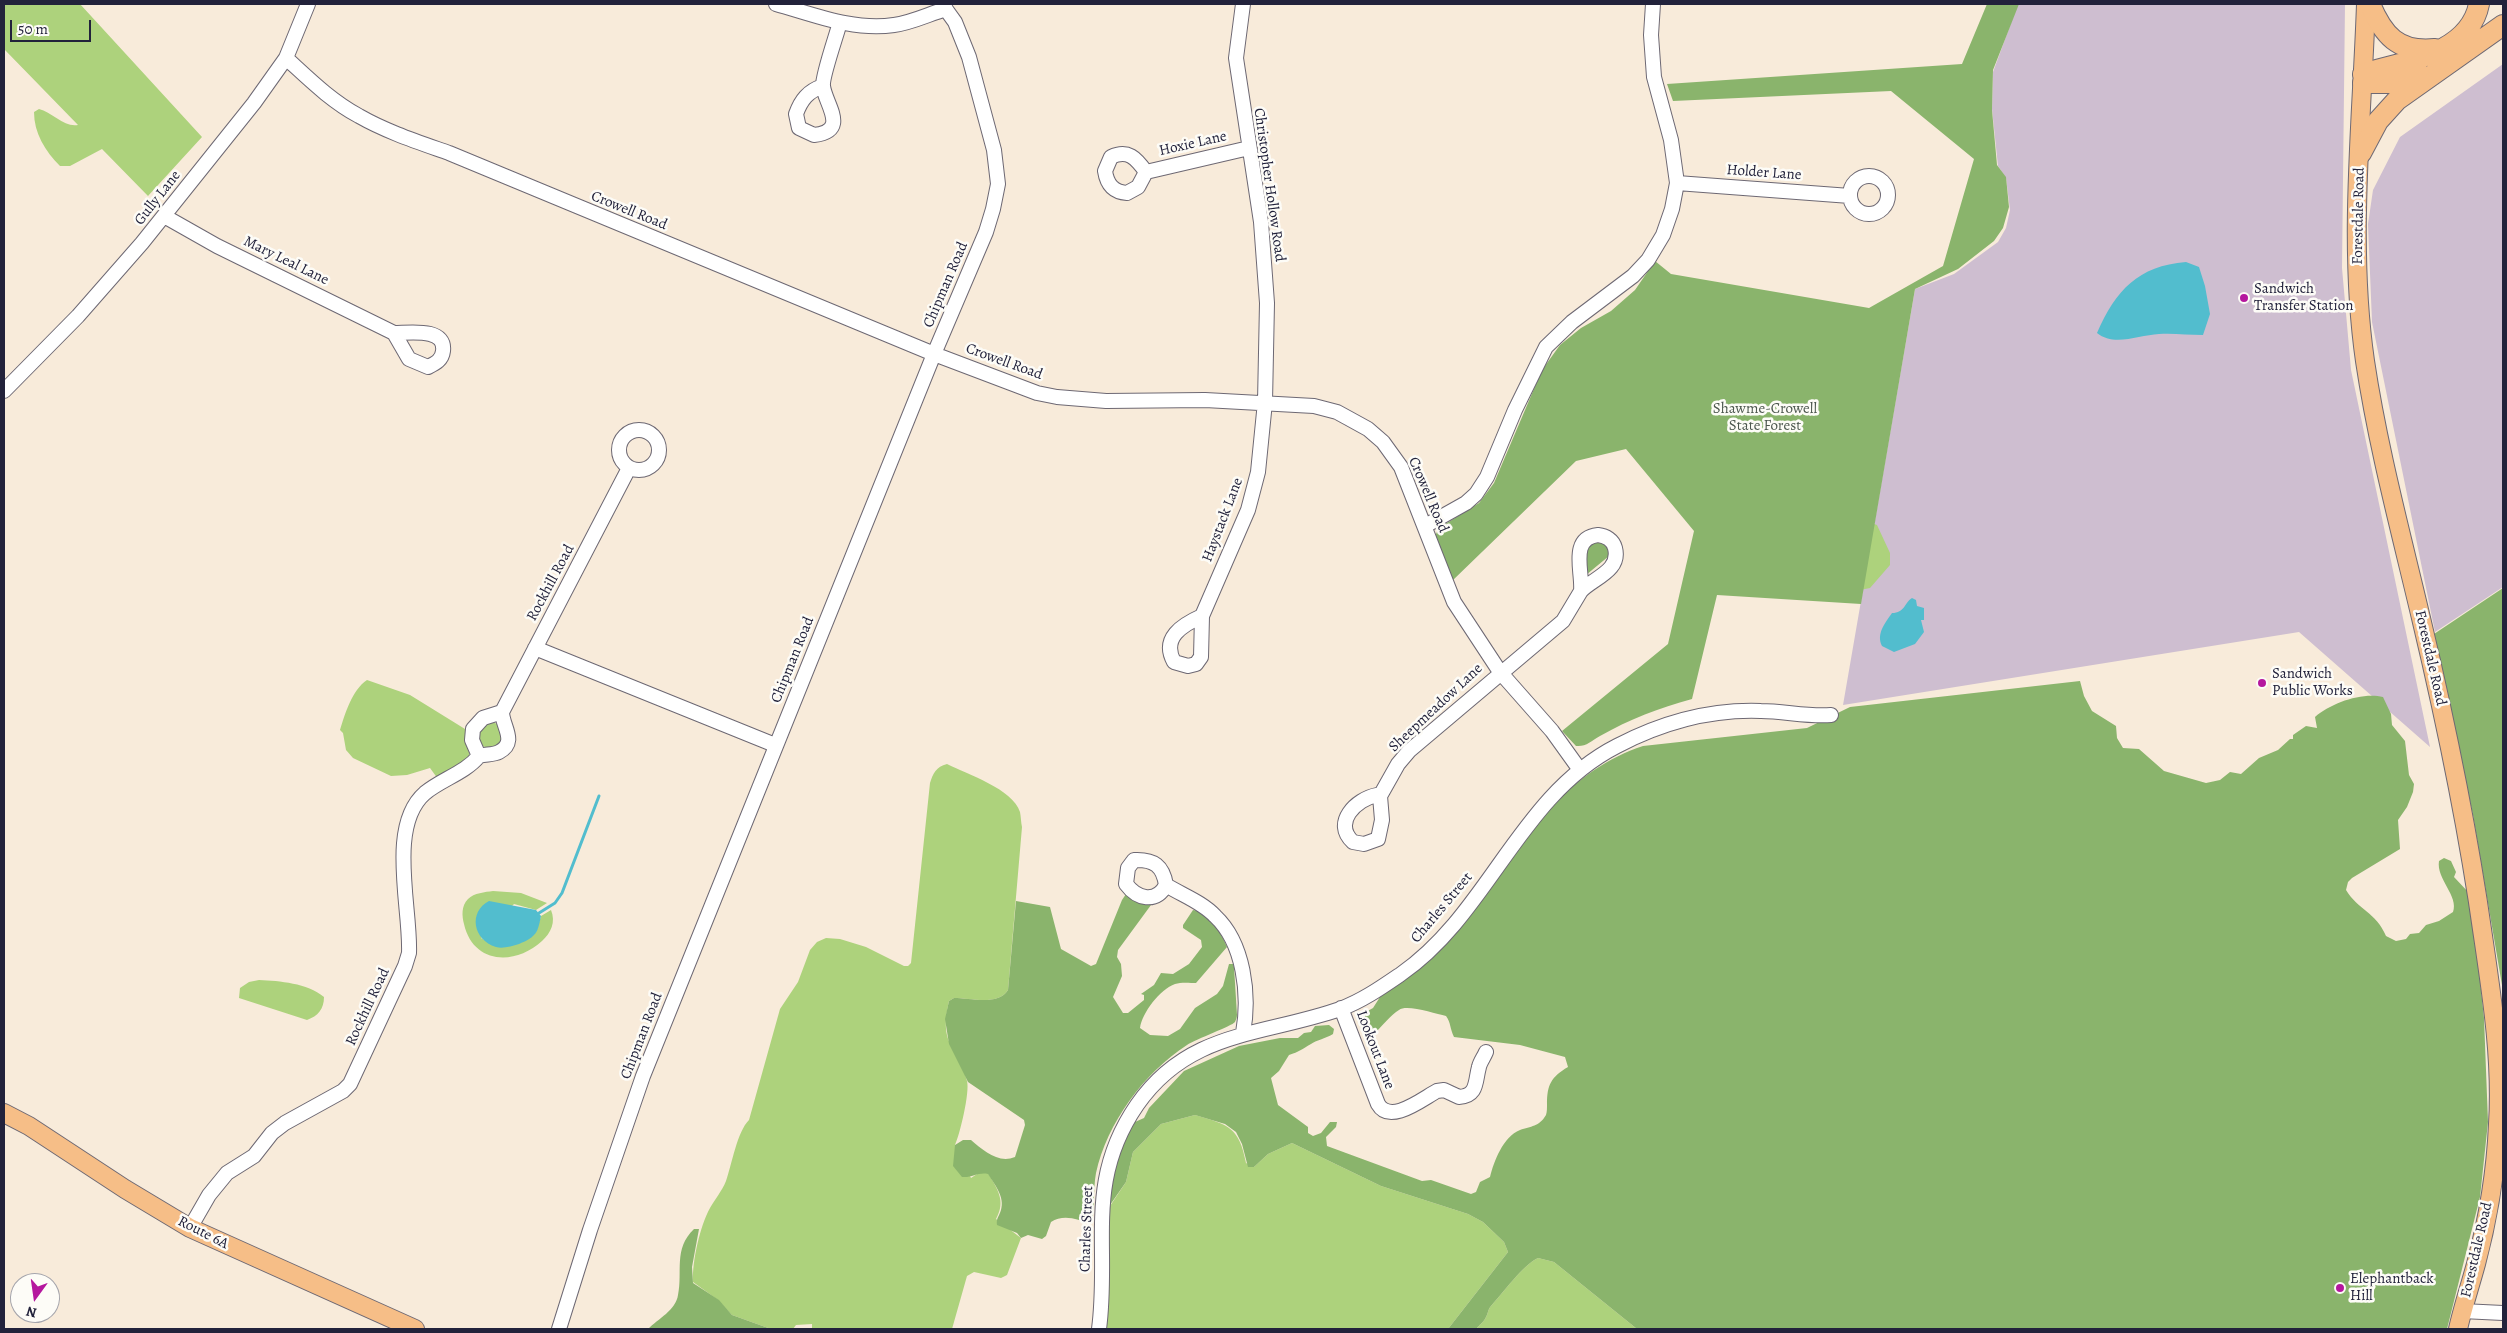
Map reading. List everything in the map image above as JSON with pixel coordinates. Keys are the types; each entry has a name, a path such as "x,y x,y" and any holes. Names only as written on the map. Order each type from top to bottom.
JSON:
{"highway":[{"path":"2370,4 2381,28 2396,41 2417,49 2442,48"},
{"path":"2363,79 2420,58 2457,40 2468,28 2479,4"},
{"path":"2360,152 2378,121 2390,106 2503,25"},
{"path":"2363,79 2411,81 2441,68"}],"main road":[{"name":"Forestdale Road","path":"2366,4 2357,204 2358,290 2366,368 2397,522 2432,664 2463,815 2493,1003 2499,1105 2495,1163 2477,1261 2458,1329"},
{"name":"Route 6A","path":"4,1113 29,1126 125,1189 190,1228 415,1329"}],"street":[{"name":"Gully Lane","path":"4,391 78,316 164,216 254,103 286,58 308,4"},
{"path":"776,4 840,22 865,26 896,25 944,6"},
{"name":"Christopher Hollow Road","path":"1243,4 1236,58 1248,148 1261,222 1267,303 1265,402"},
{"path":"1425,526 1466,503 1476,494 1487,477 1515,410 1546,347 1572,322 1622,287 1648,260 1663,235 1672,209 1677,184 1671,140 1654,76 1651,35 1653,4"},
{"name":"Chipman Road","path":"559,1329 590,1230 643,1076 775,745 934,354 986,232 998,184 994,150 969,57 955,22 944,6"},
{"path":"823,86 840,22"},
{"name":"Crowell Road","path":"286,58 321,90 358,116 373,124 449,152 934,354 1037,393 1057,398 1106,401 1265,402 1314,406 1337,412 1368,429 1383,442 1401,467 1454,602 1500,672 1552,732 1580,770"},
{"name":"Hoxie Lane","path":"1146,172 1248,148"},
{"name":"Holder Lane","path":"1677,184 1850,196"},
{"name":"Mary Leal Lane","path":"164,216 217,246 394,333"},
{"name":"Haystack Lane","path":"1202,616 1254,492 1265,402"},
{"name":"Rockhill Road","path":"190,1228 209,1196 227,1173 254,1156 272,1133 343,1091 350,1084 405,966 409,953 404,850 409,817 425,793 480,756 498,752 506,745 509,735 502,719 502,712 630,468"},
{"name":"Sheepmeadow Lane","path":"1380,796 1398,764 1409,751 1500,672 1563,621 1581,591"},
{"path":"535,648 775,745"},
{"name":"Charles Street","path":"1099,1329 1100,1228 1104,1184 1114,1150 1126,1121 1139,1102 1171,1068 1212,1045 1243,1032 1286,1024 1341,1008 1367,996 1403,973 1437,943 1509,851 1534,815 1555,791 1602,754 1644,732 1667,723 1710,712 1762,710 1831,715"},
{"path":"480,756 472,740 472,729 483,718 502,712"},
{"path":"1166,885 1215,915 1227,929 1234,943 1245,988 1246,1018 1243,1032"},
{"name":"Lookout Lane","path":"1341,1008 1378,1104 1384,1111 1389,1113 1399,1111 1436,1090 1444,1090 1459,1097 1469,1094 1476,1086 1478,1068 1486,1052"},
{"path":"2462,1311 2503,1313"}],"shaded area":[{"path":"2018,4 2345,4 2342,268 2351,370 2430,747 2299,632 1843,705 1915,289 1954,274 1998,242 2006,228 2010,210 2006,178 1998,166 1992,109 1993,72"},
{"path":"2503,64 2503,587 2435,632 2372,322 2368,224 2373,190 2400,137"}],"green space":[{"path":"4,4 80,4 202,137 148,196 102,149 70,166 60,166 50,154 38,134 34,112 39,109 63,122 78,125 4,49"},
{"name":"Shawme-Crowell State Forest","path":"1987,4 2019,4 1993,70 1992,110 1997,165 2006,177 2009,207 2003,228 1994,241 1958,269 1915,289 1861,604 1717,595 1692,699 1645,714 1622,724 1586,745 1576,746 1562,731 1668,644 1694,531 1626,449 1576,461 1452,581 1435,536 1439,528 1479,503 1494,483 1542,370 1560,345 1581,328 1611,311 1635,290 1655,261 1671,274 1869,308 1943,266 1974,159 1891,91 1673,101 1667,84 1962,64"},
{"path":"1866,521 1877,525 1890,553 1890,565 1870,588 1860,590"},
{"path":"1593,540 1609,543 1609,556 1586,575 1584,556"},
{"path":"2503,588 2503,991 2473,815 2434,634"},
{"path":"367,680 410,695 465,729 470,759 438,779 430,768 407,775 391,776 353,758 346,750 343,733 340,730 353,696"},
{"path":"2080,681 2084,696 2092,711 2116,726 2117,738 2123,748 2139,749 2164,771 2206,783 2220,780 2230,772 2241,774 2259,758 2278,750 2290,739 2293,739 2293,735 2306,726 2317,728 2315,717 2329,707 2356,697 2383,697 2391,714 2392,725 2405,741 2409,775 2414,784 2413,792 2407,807 2398,820 2400,849 2352,878 2348,882 2346,890 2372,916 2386,936 2396,941 2406,939 2410,934 2419,933 2426,925 2439,921 2453,912 2453,900 2439,868 2439,861 2444,858 2451,861 2456,872 2454,877 2470,894 2484,1018 2488,1122 2480,1197 2447,1329 1637,1329 1554,1262 1538,1258 1513,1280 1490,1307 1485,1319 1476,1329 1448,1329 1508,1252 1504,1242 1483,1222 1468,1214 1381,1186 1292,1143 1268,1154 1254,1167 1248,1167 1242,1144 1236,1132 1225,1124 1195,1115 1161,1124 1133,1152 1126,1182 1110,1205 1108,1215 1107,1203 1110,1178 1129,1132 1135,1122 1144,1118 1149,1108 1184,1071 1239,1046 1280,1038 1298,1038 1304,1033 1311,1032 1315,1026 1329,1025 1334,1029 1333,1034 1289,1055 1279,1071 1271,1078 1278,1105 1308,1127 1308,1133 1313,1136 1321,1133 1330,1122 1337,1122 1336,1127 1326,1137 1327,1146 1422,1181 1431,1180 1471,1194 1476,1192 1480,1182 1490,1177 1497,1157 1509,1138 1520,1130 1538,1124 1546,1115 1551,1082 1568,1067 1565,1057 1520,1045 1454,1037 1446,1016 1421,1010 1403,1008 1390,1017 1376,1032 1371,1031 1368,1022 1364,1020 1366,1012 1373,1008 1380,997 1418,969 1459,927 1553,804 1573,786 1618,756 1643,746 1807,728 1850,707"},
{"path":"490,722 499,726 503,735 499,744 490,748 481,744 477,735 481,726"},
{"path":"947,764 999,789 1016,804 1020,812 1022,827 1008,990 1004,995 991,1000 954,998 949,1001 946,1029 968,1086 964,1113 955,1145 971,1178 980,1172 988,1173 1000,1196 999,1213 996,1219 1021,1238 1007,1275 1001,1278 974,1272 967,1276 952,1329 812,1329 812,1324 796,1325 793,1329 771,1329 732,1315 718,1300 693,1282 695,1255 703,1224 710,1208 723,1188 741,1132 749,1120 780,1009 798,982 810,950 817,942 826,938 840,939 866,947 904,966 908,966 911,963 930,783 936,771"},
{"path":"493,891 521,893 547,903 536,910 514,904 481,938 497,946 504,947 515,944 536,932 541,916 551,910 553,923 545,938 520,955 508,957 496,957 486,954 476,947 469,937 464,924 463,908 468,899 473,895"},
{"path":"1126,894 1150,900 1151,905 1118,950 1117,957 1121,964 1122,976 1113,997 1123,1013 1128,1013 1144,1000 1144,995 1141,994 1154,985 1161,973 1173,974 1189,964 1202,947 1201,940 1183,928 1193,910 1199,911 1209,919 1222,936 1227,947 1196,983 1177,983 1163,991 1148,1009 1140,1028 1150,1035 1168,1036 1180,1029 1195,1008 1217,994 1223,986 1229,964 1233,964 1234,967 1236,1019 1232,1024 1192,1042 1171,1056 1142,1085 1130,1101 1118,1118 1101,1154 1095,1179 1092,1222 1090,1224 1076,1219 1060,1218 1051,1222 1046,1236 1042,1239 1028,1235 1021,1238 1017,1233 997,1225 1002,1200 999,1191 988,1174 962,1177 953,1166 955,1145 963,1140 971,1140 991,1155 1003,1159 1015,1157 1025,1125 1024,1120 968,1082 949,1044 945,1019 949,1001 954,998 991,1000 1004,995 1008,990 1016,901 1050,907 1061,949 1091,966 1096,964"},
{"path":"259,980 284,982 317,992 324,997 322,1008 317,1014 307,1020 239,998 240,988 249,982"},
{"path":"1195,1115 1231,1129 1240,1142 1246,1163 1254,1167 1268,1154 1292,1143 1381,1186 1468,1214 1483,1222 1504,1242 1508,1252 1448,1329 1104,1329 1108,1307 1108,1215 1110,1206 1126,1182 1133,1152 1161,1124"},
{"path":"694,1229 699,1229 692,1267 693,1283 719,1300 732,1315 771,1329 648,1329 670,1310 677,1300 681,1253 687,1237"},
{"path":"1538,1258 1554,1262 1637,1329 1476,1329 1485,1319 1490,1307 1513,1280"}],"water":[{"path":"2186,262 2199,267 2205,286 2210,314 2203,335 2159,334 2119,340 2104,337 2097,333 2112,304 2131,283 2155,269 2169,264"},
{"path":"1912,598 1916,600 1917,606 1924,608 1924,620 1921,620 1924,632 1915,644 1894,652 1882,646 1880,642 1881,633 1892,613 1902,610"},
{"path":"489,901 536,910 541,916 537,931 533,936 519,944 499,948 488,943 478,932 476,919 482,906"}],"waterway":[{"path":"539,913 555,903 562,893 599,796"}],"place":[{"name":"Sandwich Transfer Station","path":"2244,298"},
{"name":"Sandwich Public Works","path":"2262,683"},
{"name":"Elephantback Hill","path":"2340,1288"}]}
